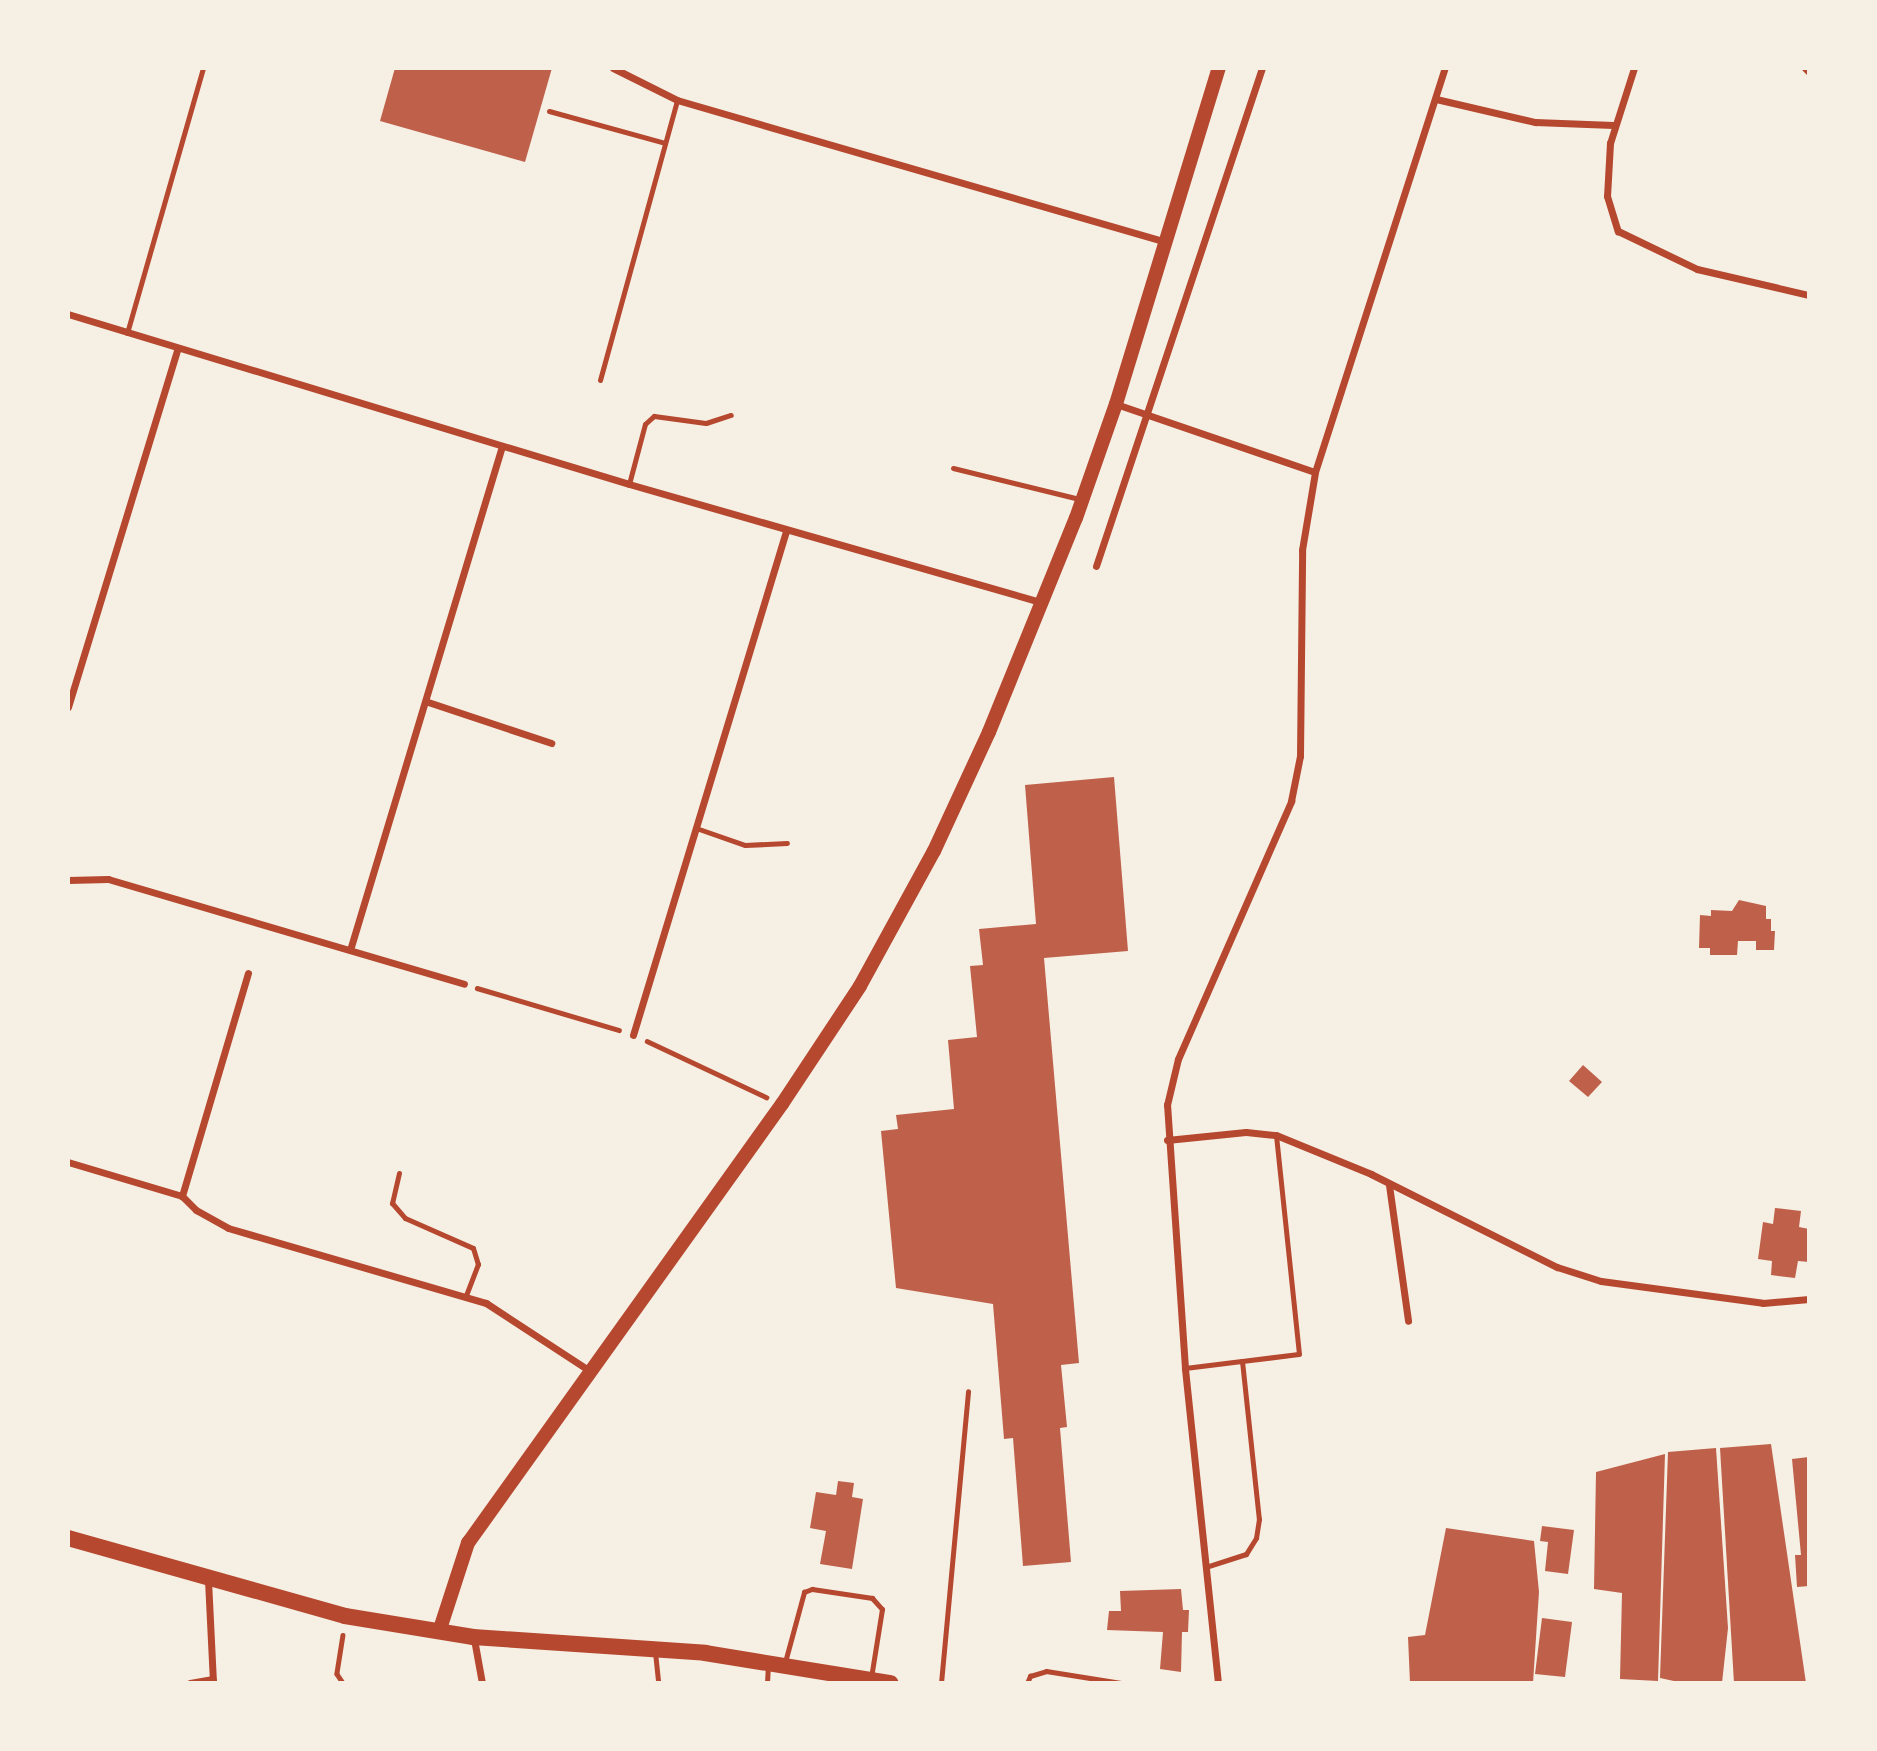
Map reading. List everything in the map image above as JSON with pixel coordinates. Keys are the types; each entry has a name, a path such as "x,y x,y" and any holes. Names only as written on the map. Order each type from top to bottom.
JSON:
{"main road":[{"path":"439,1632 468,1543 782,1104 860,986 934,850 1044,603 1083,500 1167,243 1219,68"},
{"path":"68,1538 208,1580 345,1616 473,1637 655,1649 777,1664 891,1683"}],"street":[{"path":"614,68 677,100 1167,243"},
{"path":"1096,566 1262,68"},
{"path":"1218,1683 1185,1367 1167,1140 1167,1105 1178,1059 1291,801 1300,756 1303,550 1315,472 1444,68"},
{"path":"1634,68 1613,125 1607,196 1618,231 1698,269 1809,295"},
{"path":"1805,68 1809,72"},
{"path":"1436,99 1535,122 1613,125"},
{"path":"68,314 177,350 786,531 1044,603"},
{"path":"68,707 177,350"},
{"path":"1116,404 1315,472"},
{"path":"350,950 428,702 502,446"},
{"path":"634,1035 786,531"},
{"path":"428,702 551,743"},
{"path":"68,880 108,879 464,984"},
{"path":"182,1196 248,973"},
{"path":"1167,1140 1246,1132 1276,1135 1389,1185 1531,1256 1601,1281 1763,1303 1809,1299"},
{"path":"68,1161 182,1196 196,1210 229,1228 467,1296 511,1318 590,1371"},
{"path":"1389,1185 1408,1321"},
{"path":"190,1683 213,1681 208,1580"},
{"path":"473,1637 482,1683"}],"lane":[{"path":"127,333 203,68"},
{"path":"600,380 677,100"},
{"path":"549,111 665,144"},
{"path":"629,484 645,424 654,416 706,423 731,415"},
{"path":"953,468 1083,500"},
{"path":"696,828 745,845 788,843"},
{"path":"1185,1367 1299,1354 1276,1135"},
{"path":"399,1173 392,1203 405,1218 473,1248 478,1264 467,1296"},
{"path":"1206,1567 1246,1554 1256,1538 1259,1519 1242,1360"},
{"path":"942,1683 968,1391"},
{"path":"767,1683 777,1664 804,1592 812,1589 872,1598 882,1609 871,1679"},
{"path":"655,1649 658,1683"},
{"path":"1027,1683 1030,1676 1046,1671 1121,1683"}],"path":[{"path":"464,984 634,1035 782,1104"},
{"path":"343,1683 337,1674 345,1616"}],"building":[{"path":"395,68 552,68 525,162 380,121"},
{"path":"1114,777 1128,951 1044,958 1079,1363 1061,1365 1067,1427 1060,1428 1071,1562 1023,1566 1013,1438 1004,1439 993,1304 896,1288 881,1131 898,1129 896,1115 954,1109 948,1040 977,1037 970,966 983,965 979,929 1036,924 1025,785"},
{"path":"1739,900 1766,906 1766,919 1771,919 1771,931 1775,931 1774,950 1756,950 1756,941 1738,941 1737,955 1710,955 1710,948 1699,948 1700,915 1711,916 1711,910 1732,911"},
{"path":"1583,1065 1602,1082 1588,1097 1569,1081"},
{"path":"1775,1208 1801,1211 1799,1227 1809,1229 1809,1262 1798,1261 1795,1278 1771,1275 1772,1261 1758,1259 1763,1222 1773,1224"},
{"path":"1771,1444 1806,1683 1734,1683 1720,1448"},
{"path":"1716,1448 1728,1628 1722,1683 1683,1683 1660,1678 1668,1452"},
{"path":"1665,1454 1658,1681 1620,1679 1622,1593 1594,1589 1596,1472"},
{"path":"1809,1457 1809,1586 1797,1587 1795,1555 1801,1555 1792,1459"},
{"path":"838,1481 854,1483 852,1497 863,1499 852,1569 820,1564 826,1531 810,1528 816,1492 836,1495"},
{"path":"1542,1526 1574,1530 1568,1574 1545,1571 1548,1542 1540,1541"},
{"path":"1446,1528 1534,1541 1539,1592 1533,1683 1410,1683 1408,1637 1425,1635"},
{"path":"1181,1589 1183,1610 1189,1610 1188,1632 1182,1632 1181,1672 1160,1669 1163,1632 1107,1630 1109,1611 1121,1611 1120,1591"},
{"path":"1542,1618 1572,1622 1565,1677 1535,1674"}]}
